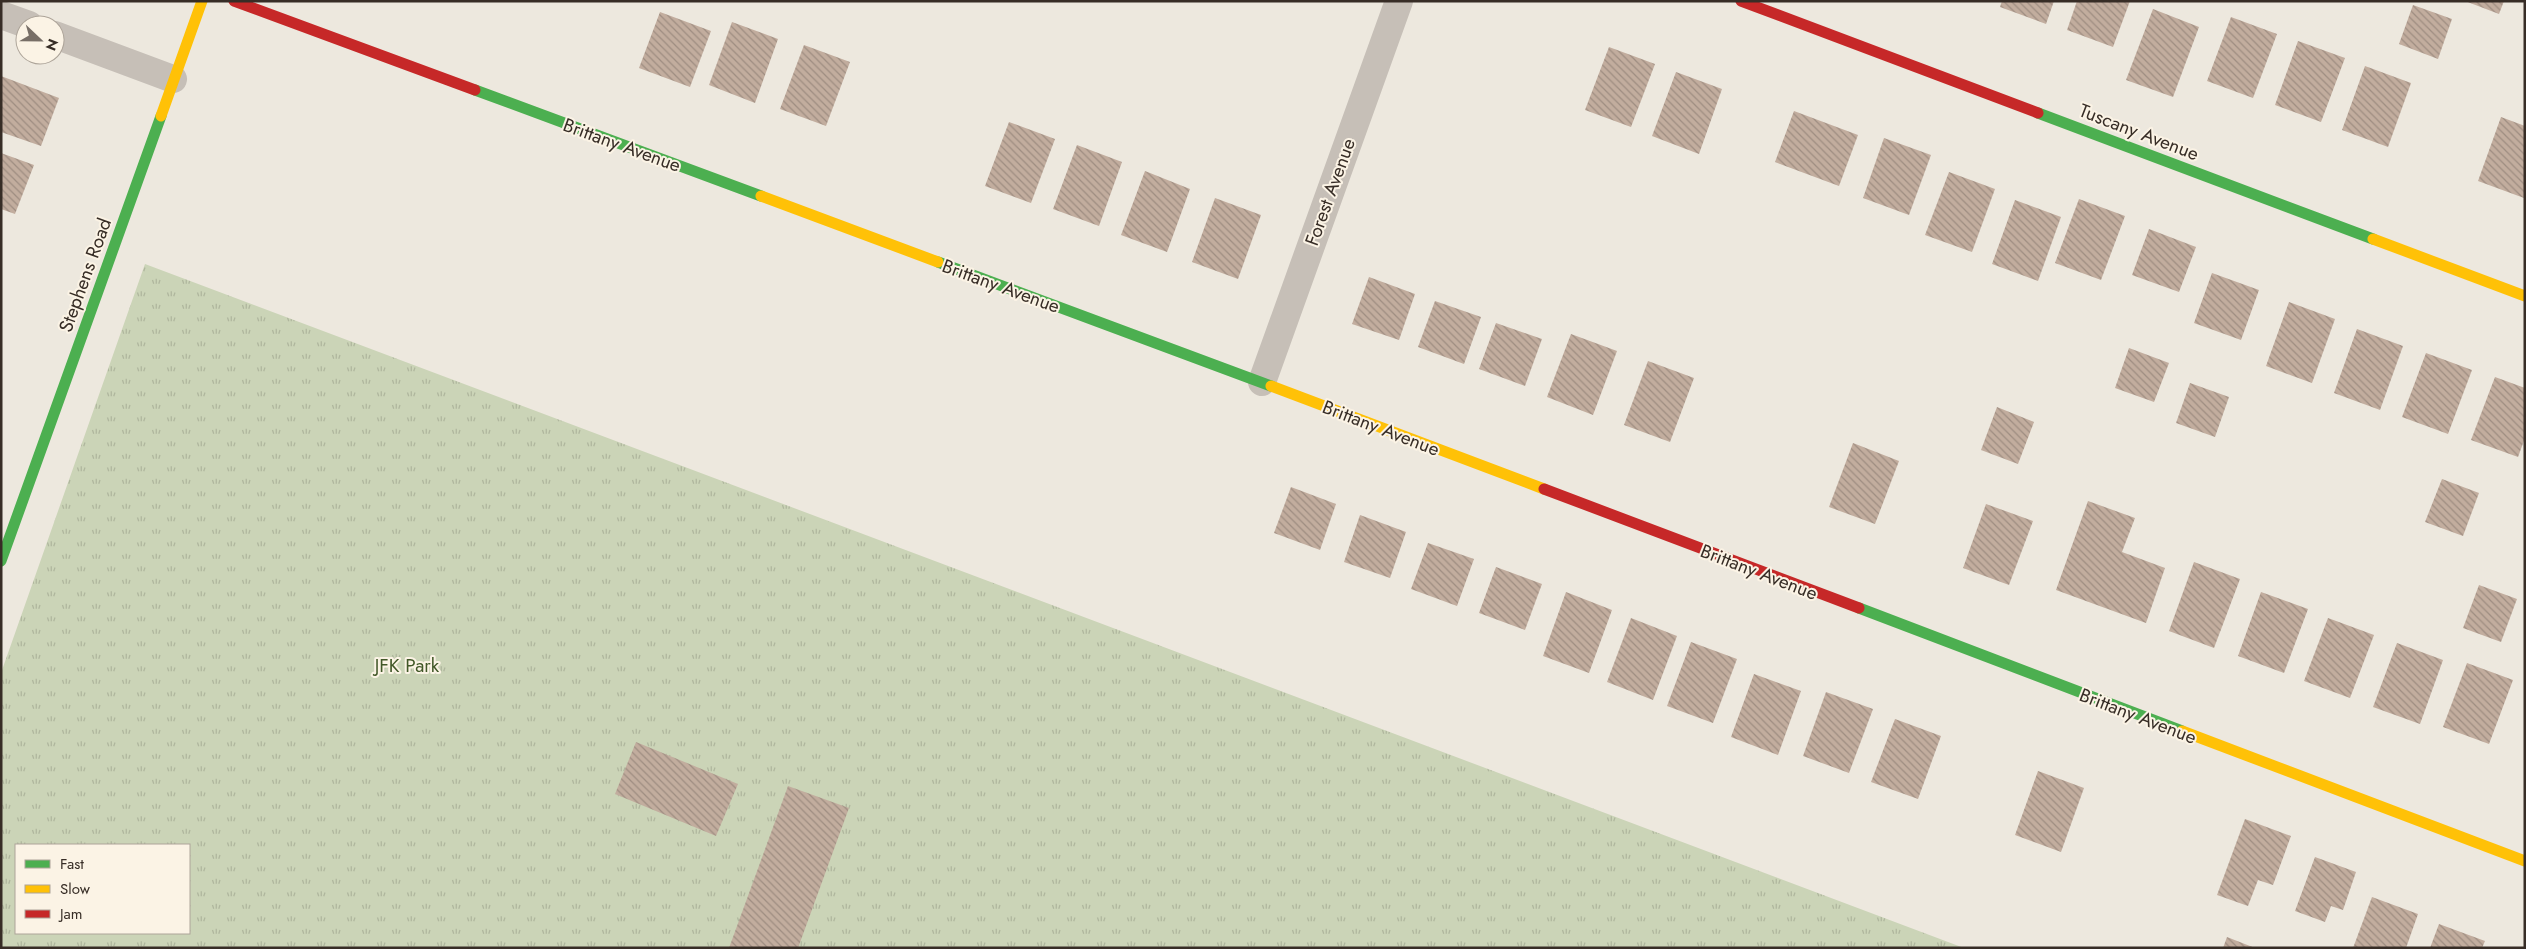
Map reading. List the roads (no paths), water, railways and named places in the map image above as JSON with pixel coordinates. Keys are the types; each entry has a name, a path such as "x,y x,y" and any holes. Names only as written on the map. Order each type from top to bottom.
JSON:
{"street":[{"name":"Stephens Road","path":"1,561 202,1"},
{"name":"Brittany Avenue","path":"234,1 1262,382 2525,861"},
{"name":"Forest Avenue","path":"1262,382 1399,1"},
{"name":"Tuscany Avenue","path":"1741,1 2525,296"},
{"path":"1,15 15,20"},
{"path":"65,39 173,79"}],"park label":[{"name":"JFK Park","path":"407,665"}]}
